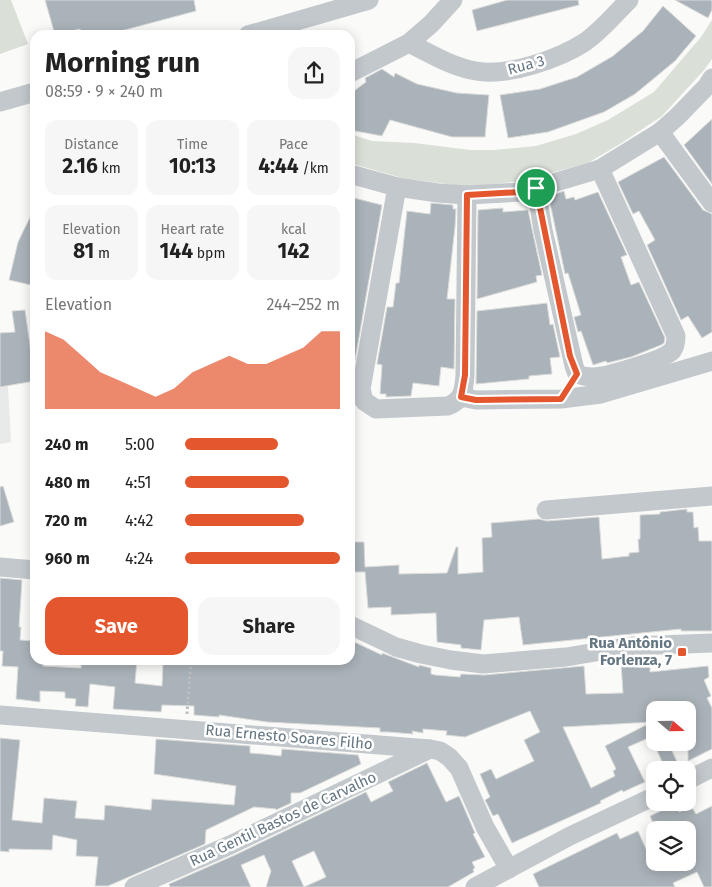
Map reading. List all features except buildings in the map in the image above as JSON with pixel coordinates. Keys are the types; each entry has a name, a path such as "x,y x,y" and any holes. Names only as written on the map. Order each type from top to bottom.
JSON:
{"street":[{"path":"265,30 369,0"},
{"path":"355,70 409,43 454,0"},
{"name":"Rua 3","path":"409,43 454,65 477,71 499,72 518,69 548,60 584,42 604,26 629,0"},
{"path":"355,175 396,187 438,193 467,195 521,192 600,169 660,132 710,84"},
{"path":"0,102 30,93"},
{"path":"660,132 712,204"},
{"path":"577,374 592,377 606,376 655,359 671,351 676,341 670,321 600,169"},
{"path":"396,187 357,405 382,409 448,406 456,403 461,397 466,367 467,195"},
{"path":"536,188 570,356 577,374"},
{"path":"461,397 476,400 561,399 601,394 712,361"},
{"path":"561,399 577,374"},
{"path":"546,510 712,496"},
{"path":"0,567 30,570"},
{"path":"355,627 396,646 421,654 483,664 566,657 632,646 712,643"},
{"name":"Rua Ernesto Soares Filho","path":"0,715 440,751 449,757 458,768 484,827 509,869"},
{"name":"Rua Gentil Bastos de Carvalho","path":"134,887 230,845 430,749"},
{"path":"696,776 712,768"},
{"path":"475,887 570,836 646,800"}],"path":[{"path":"186,729 190,665"}],"shaded area":[{"path":"0,0 11,0 28,44 0,54"},
{"path":"712,20 712,59 704,70 662,116 588,163 521,181 468,187 402,178 355,164 355,136 372,141 414,143 470,150 494,150 536,146 576,134 608,120 654,92 701,37"},
{"path":"5,332 11,442 0,444 0,333"}],"place":[{"name":"Rua Antônio Forlenza, 7","path":"682,652"}],"route":[{"path":"536,188 570,356 577,374 561,399 476,400 461,397 465,375 466,352 467,195 521,192 536,188"}]}
